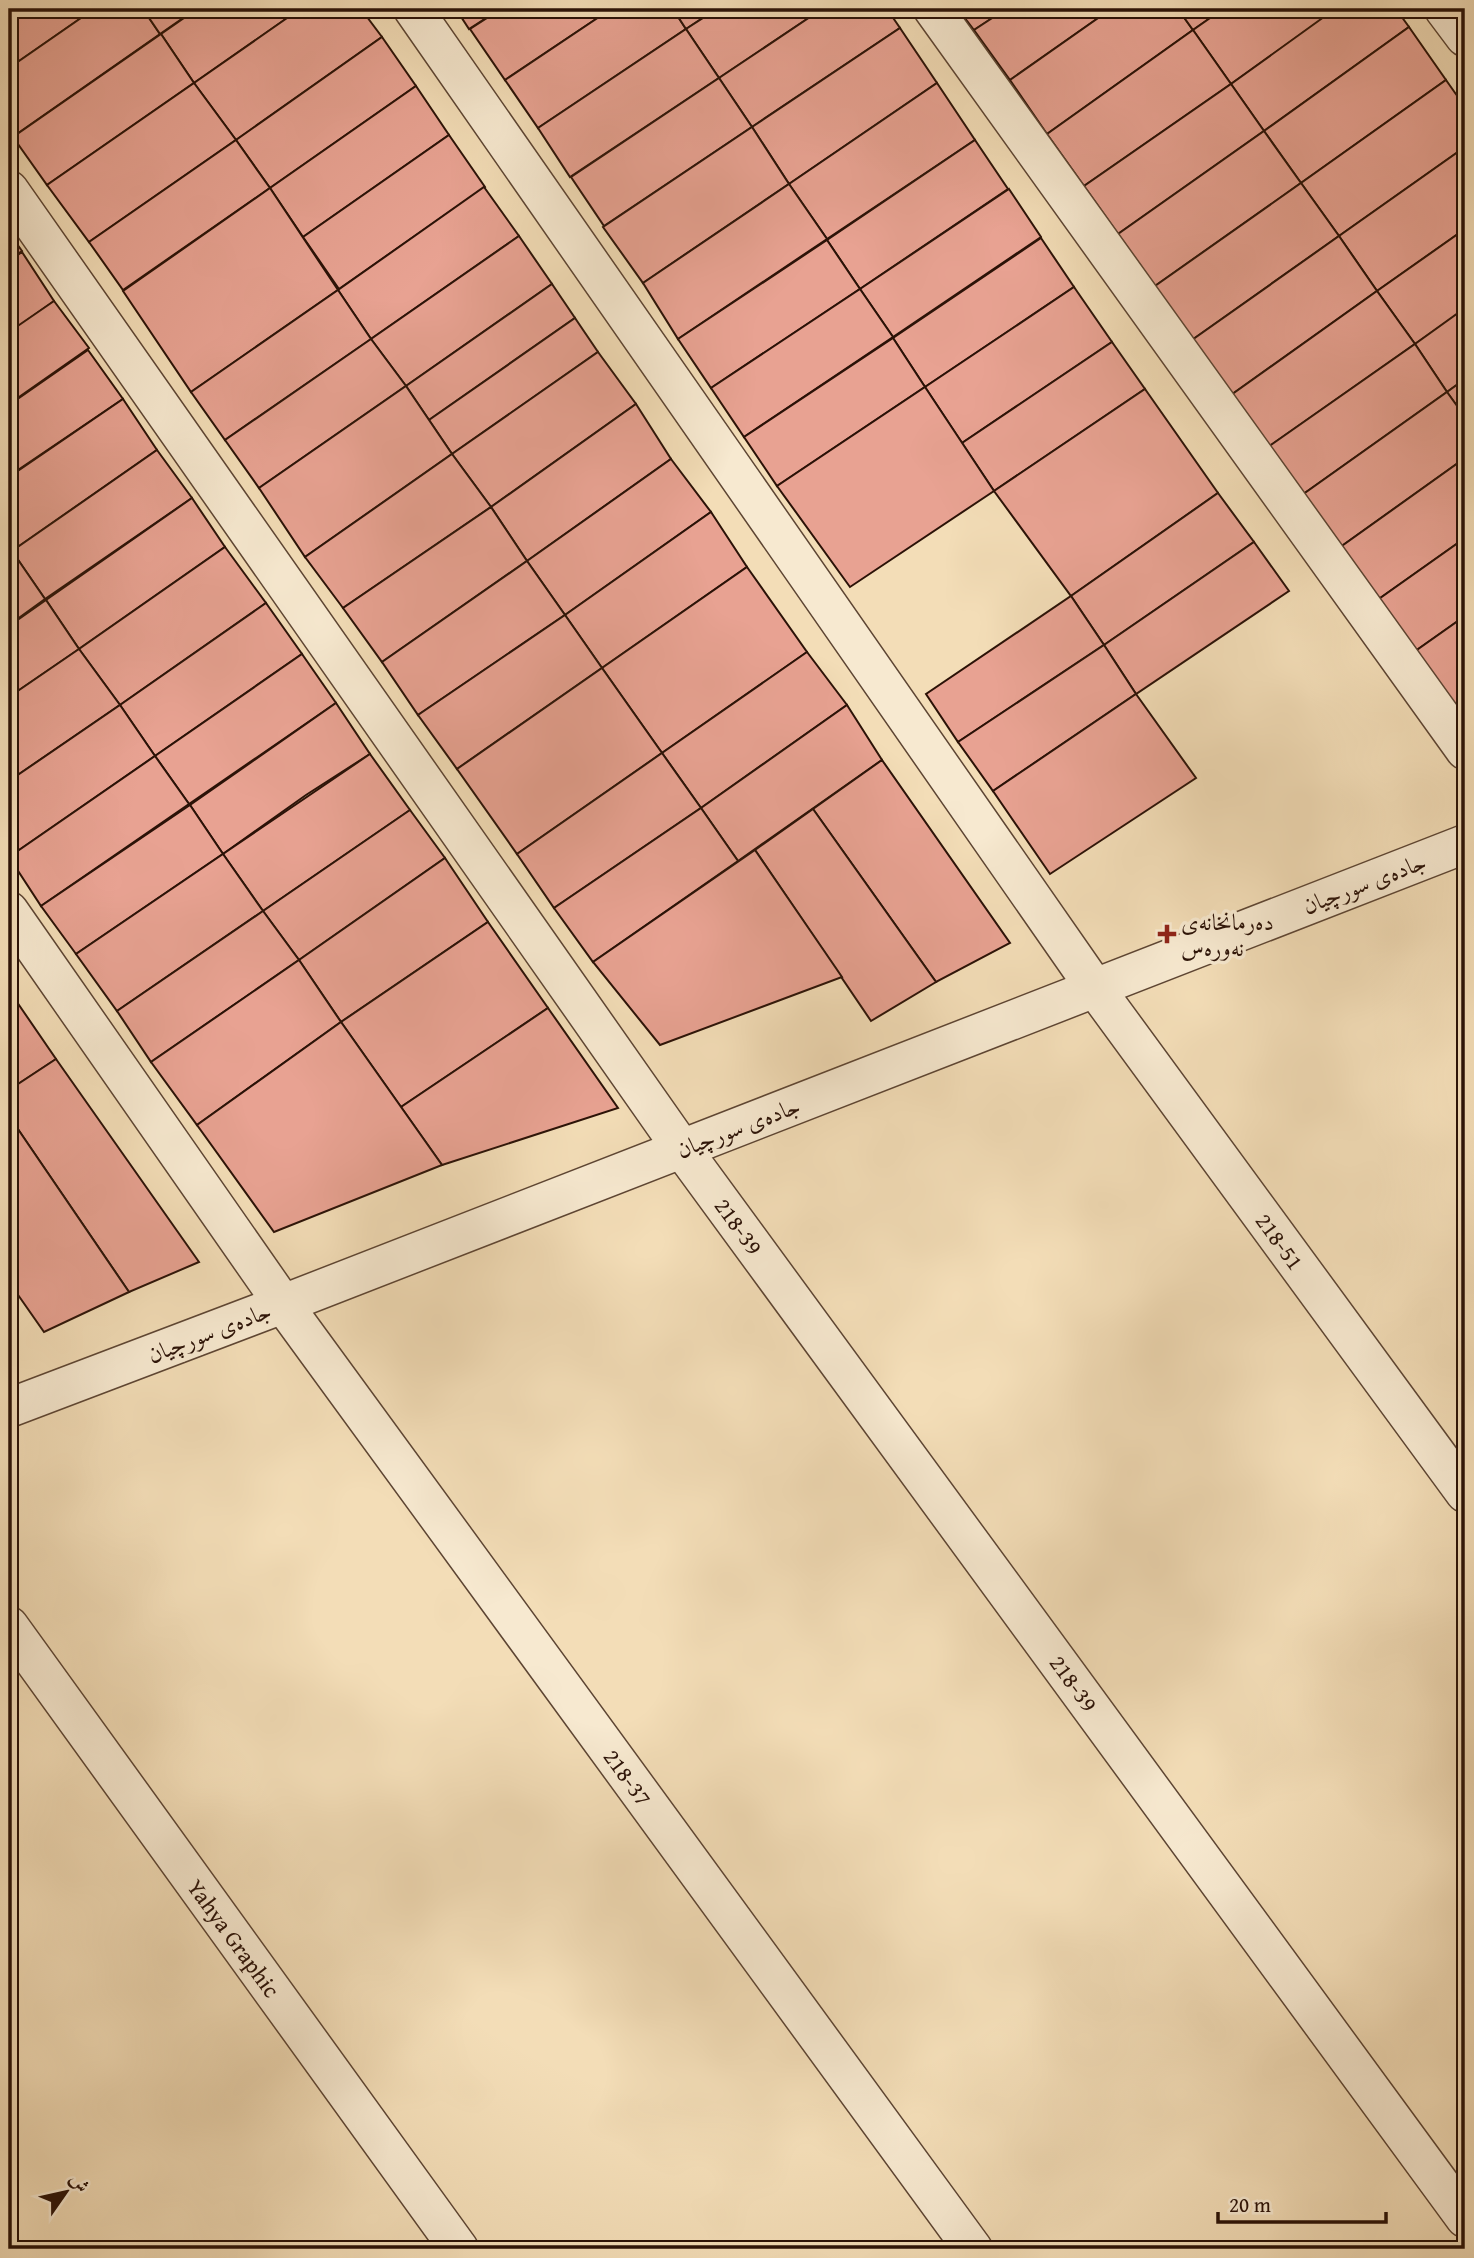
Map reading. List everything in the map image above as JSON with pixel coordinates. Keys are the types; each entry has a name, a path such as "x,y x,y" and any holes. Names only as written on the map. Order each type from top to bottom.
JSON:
{"street":[{"name":"218-51","path":"413,9 1095,988 1465,1493"},
{"path":"933,9 1465,750"},
{"path":"1444,9 1465,37"},
{"name":"218-39","path":"9,190 682,1149 1465,2218"},
{"name":"جادەی سورچیان","path":"9,1408 1465,844"},
{"name":"218-37","path":"9,911 283,1304 973,2249"},
{"name":"Yahya Graphic","path":"9,1626 459,2249"}],"building":[{"path":"9,9 94,9 9,68"},
{"path":"94,9 143,9 160,34 14,136 9,128 9,68"},
{"path":"143,9 196,9 160,34"},
{"path":"197,9 300,9 194,83 161,34"},
{"path":"300,9 361,9 382,37 236,140 194,83"},
{"path":"456,9 500,9 469,29"},
{"path":"501,9 611,9 505,80 470,29"},
{"path":"611,9 673,9 686,29 538,128 505,80"},
{"path":"673,9 716,9 686,29"},
{"path":"717,9 822,9 719,78 686,29"},
{"path":"822,9 887,9 900,28 752,127 719,78"},
{"path":"958,9 1006,9 974,30"},
{"path":"1006,9 1111,9 1010,80 974,30"},
{"path":"1111,9 1178,9 1193,30 1047,134 1010,80"},
{"path":"1178,9 1223,9 1193,30"},
{"path":"1223,9 1336,9 1231,84 1193,30"},
{"path":"1335,9 1396,9 1409,27 1264,131 1231,84"},
{"path":"1409,27 1446,80 1301,183 1264,131"},
{"path":"900,28 937,83 789,184 752,127"},
{"path":"686,29 719,78 570,177 538,128"},
{"path":"1193,30 1231,84 1084,186 1047,134"},
{"path":"161,34 194,83 47,185 13,137"},
{"path":"382,37 416,86 270,188 236,140"},
{"path":"719,78 752,127 604,226 571,177"},
{"path":"1446,80 1465,107 1465,147 1339,236 1301,183"},
{"path":"194,83 236,140 89,242 47,185"},
{"path":"937,83 975,140 827,239 789,184"},
{"path":"1231,84 1264,131 1118,234 1084,186"},
{"path":"416,86 449,135 303,237 270,188"},
{"path":"752,127 789,184 643,283 603,227"},
{"path":"1264,131 1301,183 1155,286 1118,234"},
{"path":"449,135 485,187 339,289 303,237"},
{"path":"236,140 270,188 123,290 89,242"},
{"path":"975,140 1008,189 860,289 827,240"},
{"path":"1465,147 1465,229 1377,291 1339,236"},
{"path":"1301,183 1339,236 1192,340 1155,286"},
{"path":"789,184 827,239 678,339 643,283"},
{"path":"484,187 519,236 371,339 338,290"},
{"path":"270,188 338,290 191,392 123,291"},
{"path":"1009,189 1041,237 893,337 860,289"},
{"path":"1465,229 1465,309 1415,344 1377,291"},
{"path":"9,233 22,251 9,260"},
{"path":"519,236 552,284 406,386 371,339"},
{"path":"1339,236 1377,291 1231,395 1192,340"},
{"path":"1041,238 1074,287 925,387 893,338"},
{"path":"827,240 860,289 711,388 678,339"},
{"path":"22,252 54,301 9,333 9,261"},
{"path":"552,284 575,318 429,420 406,386"},
{"path":"1074,287 1112,342 962,443 925,387"},
{"path":"860,289 893,337 744,437 711,388"},
{"path":"338,290 371,339 225,440 191,392"},
{"path":"1377,291 1415,344 1268,447 1231,395"},
{"path":"54,301 89,348 9,404 9,332"},
{"path":"1465,308 1465,379 1447,392 1415,344"},
{"path":"575,318 598,352 452,454 429,420"},
{"path":"893,338 925,387 777,486 744,437"},
{"path":"371,339 406,386 259,488 225,440"},
{"path":"1112,342 1145,389 994,491 962,443"},
{"path":"1415,344 1447,392 1302,495 1268,447"},
{"path":"88,350 123,399 9,476 9,405"},
{"path":"598,352 636,404 491,507 452,454"},
{"path":"1465,379 1465,417 1447,392"},
{"path":"406,386 452,454 305,557 259,488"},
{"path":"925,387 994,491 850,587 777,486"},
{"path":"1145,389 1218,493 1071,596 994,491"},
{"path":"1447,392 1465,417 1465,458 1339,548 1302,495"},
{"path":"123,399 157,450 12,551 9,547 9,477"},
{"path":"636,404 671,459 527,561 491,507"},
{"path":"157,450 192,498 45,599 12,551"},
{"path":"452,454 491,507 343,608 305,557"},
{"path":"1465,458 1465,538 1376,601 1339,548"},
{"path":"671,459 711,512 565,615 527,561"},
{"path":"1218,493 1254,542 1104,645 1071,596"},
{"path":"192,498 225,547 79,649 46,600"},
{"path":"491,507 527,561 382,662 343,608"},
{"path":"711,512 747,567 602,668 565,615"},
{"path":"1465,538 1465,616 1414,652 1376,601"},
{"path":"1254,542 1289,591 1136,694 1104,645"},
{"path":"225,547 266,603 120,705 79,649"},
{"path":"12,551 45,599 9,625 9,553"},
{"path":"527,561 565,615 418,715 382,662"},
{"path":"747,567 807,652 662,753 602,668"},
{"path":"1071,596 1104,645 958,742 926,694"},
{"path":"46,600 79,649 9,697 9,626"},
{"path":"266,603 302,654 155,756 120,705"},
{"path":"565,615 602,668 457,769 418,715"},
{"path":"1465,616 1465,727 1414,652"},
{"path":"1104,645 1136,694 993,791 958,742"},
{"path":"79,649 120,705 9,781 9,697"},
{"path":"807,652 847,705 701,808 662,753"},
{"path":"302,654 336,703 189,804 155,756"},
{"path":"602,668 662,753 517,854 457,769"},
{"path":"1136,694 1196,778 1050,874 993,791"},
{"path":"336,703 370,754 223,854 190,805"},
{"path":"120,705 155,756 9,857 9,781"},
{"path":"847,705 882,760 738,861 701,808"},
{"path":"662,753 701,808 554,908 517,854"},
{"path":"370,754 410,810 263,911 223,854"},
{"path":"155,756 189,804 41,906 9,857"},
{"path":"882,760 1010,943 936,982 813,809"},
{"path":"190,805 223,854 76,954 41,906"},
{"path":"701,808 738,861 593,962 554,908"},
{"path":"813,809 936,982 871,1021 755,850"},
{"path":"410,810 445,858 299,960 263,911"},
{"path":"755,850 842,977 660,1045 593,962"},
{"path":"223,854 263,911 117,1011 76,954"},
{"path":"445,858 488,922 341,1022 299,960"},
{"path":"263,911 299,960 151,1062 117,1011"},
{"path":"488,922 548,1008 401,1107 341,1022"},
{"path":"299,960 341,1022 197,1125 151,1062"},
{"path":"19,1005 56,1059 9,1090 9,1012"},
{"path":"548,1008 618,1108 442,1165 401,1107"},
{"path":"341,1022 442,1165 274,1232 197,1125"},
{"path":"56,1059 199,1262 129,1292 9,1116 9,1090"},
{"path":"9,1116 129,1292 44,1332 9,1282"}],"place":[{"name":"دەرمانخانەی نەورەس","path":"1167,934"}]}
